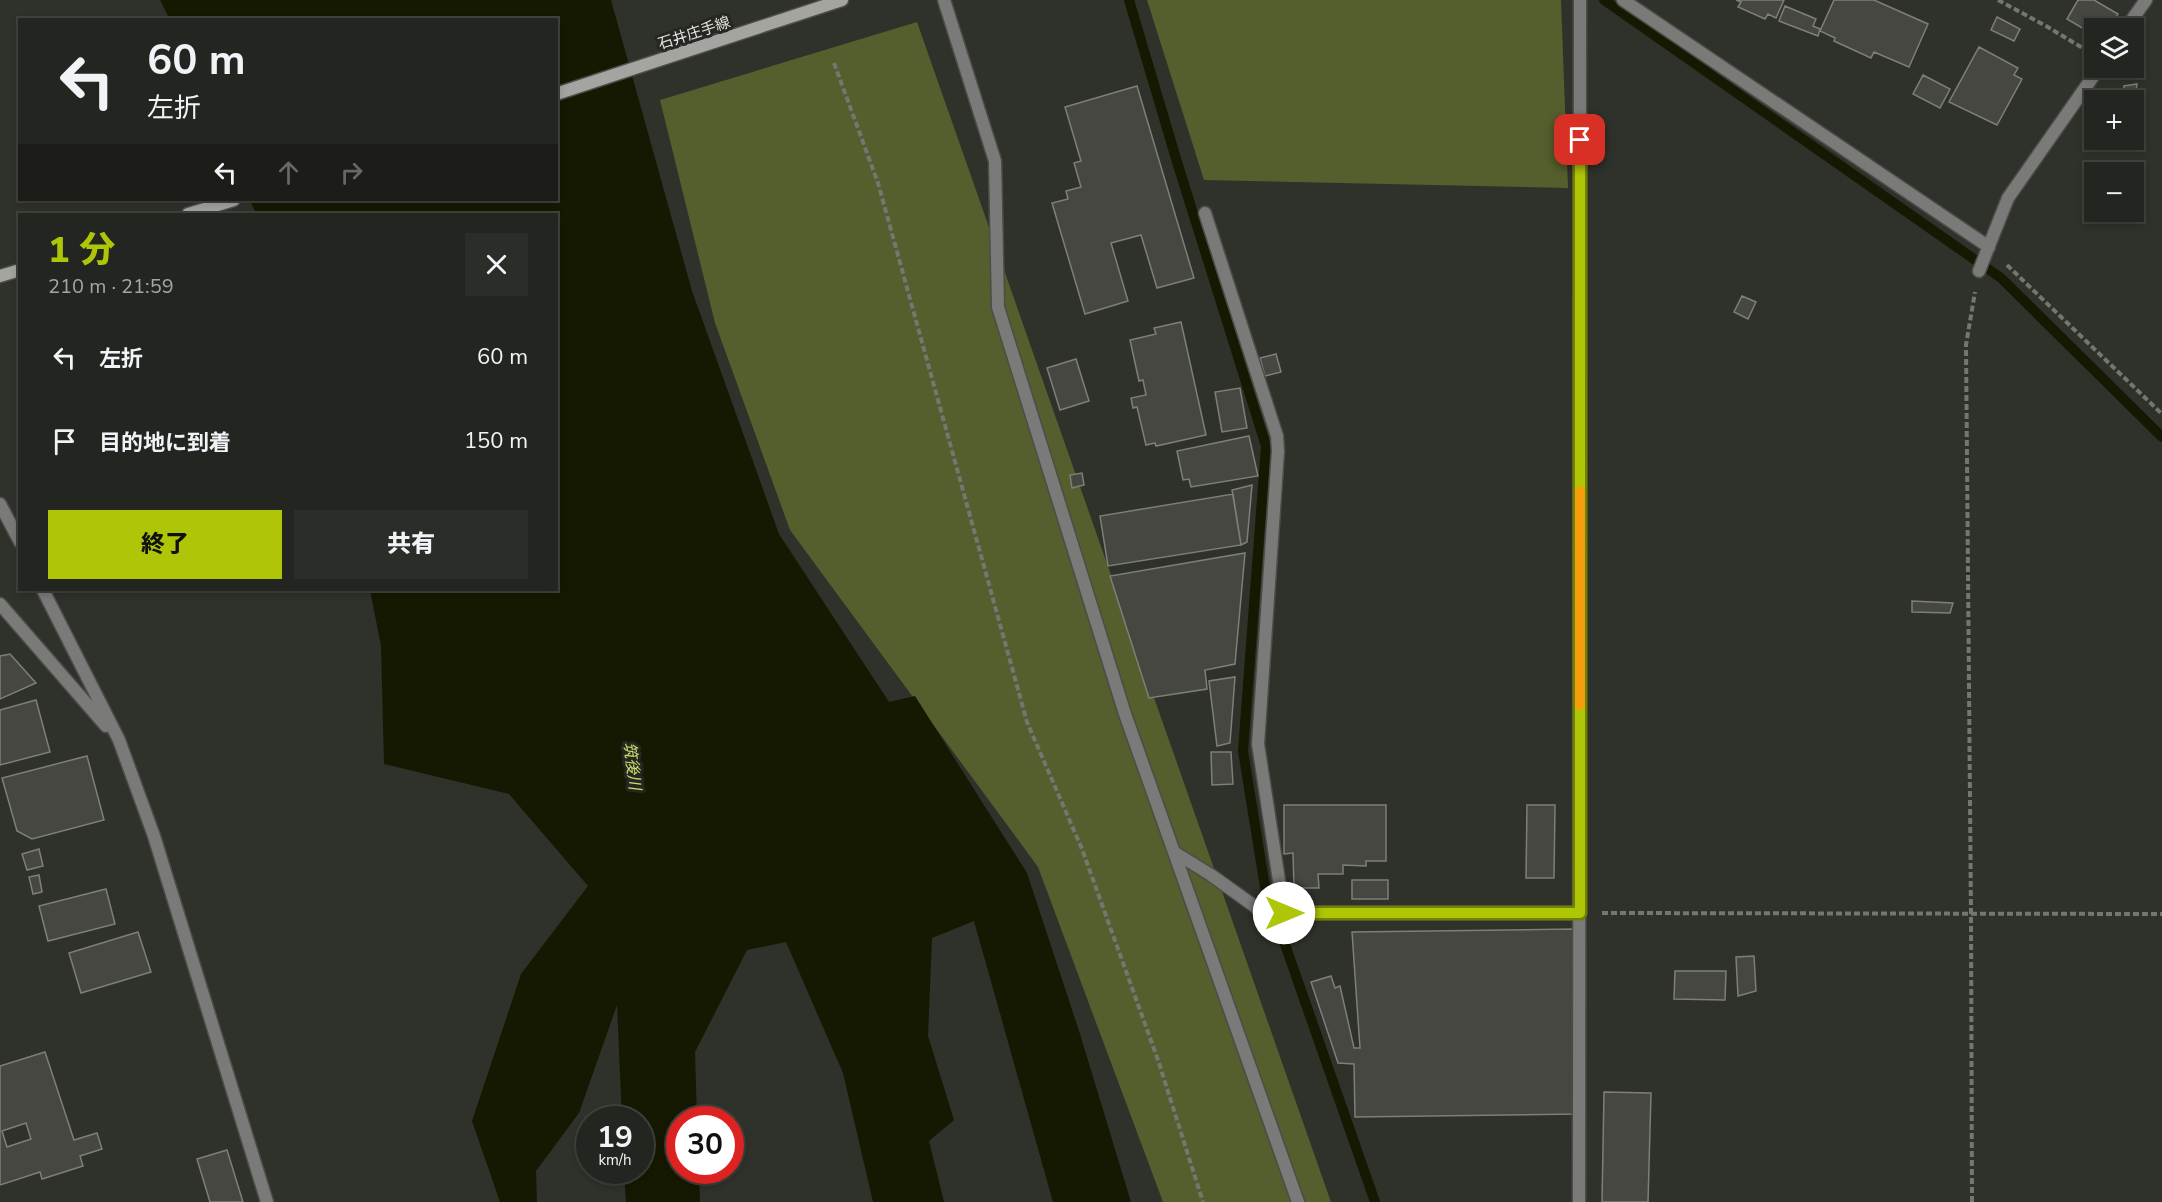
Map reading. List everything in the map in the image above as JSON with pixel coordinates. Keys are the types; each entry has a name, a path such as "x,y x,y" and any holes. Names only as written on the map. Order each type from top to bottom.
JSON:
{"main road":[{"name":"石井庄手線","path":"558,93 842,0"},
{"path":"191,213 231,201"},
{"path":"0,276 18,271"}],"street":[{"path":"944,0 995,161 998,307 1125,714 1298,1202"},
{"path":"1579,1202 1580,0"},
{"path":"1623,0 1989,248"},
{"path":"2133,18 2146,0"},
{"path":"1979,271 2008,198 2092,78"},
{"path":"1204,213 1277,436 1278,451 1258,744 1284,913"},
{"path":"0,504 18,538"},
{"path":"44,591 119,740 154,836 267,1202"},
{"path":"0,604 119,740"},
{"path":"1174,852 1212,875 1264,913 1580,913"}],"path":[{"path":"1998,0 2084,49"},
{"path":"834,63 878,183 1027,722 1082,849 1158,1060 1203,1202"},
{"path":"1989,248 2162,414"},
{"path":"1972,1202 1966,345 1979,271"},
{"path":"1580,913 2162,914"}],"green space":[{"path":"1147,0 1561,0 1568,188 1204,180"},
{"path":"917,22 1331,1202 1163,1202 1038,867 790,530 715,323 660,100"}],"water":[{"name":"筑後川","path":"160,0 611,0 692,291 779,534 889,702 915,696 1027,873 1080,1034 1131,1202 1053,1202 974,921 932,938 928,1036 954,1120 929,1141 944,1202 873,1202 843,1073 786,942 747,950 695,1052 697,1106 666,1106 666,1184 699,1184 700,1202 626,1202 625,1184 654,1184 654,1106 621,1106 617,1005 581,1106 576,1106 576,1117 536,1171 537,1202 500,1202 472,1121 521,974 588,886 509,794 384,764 381,646 370,591 558,591 558,213 256,213 250,201 558,201 558,18 169,18"}],"building":[{"path":"1736,0 1784,0 1776,18 1768,14 1765,19 1738,7 1741,2"},
{"path":"1834,0 1874,0 1928,24 1909,67 1874,52 1871,58 1834,41 1835,38 1820,31"},
{"path":"2078,0 2094,0 2118,14 2115,18 2084,18 2084,29 2067,19"},
{"path":"1785,6 1816,19 1813,26 1820,29 1818,36 1779,21"},
{"path":"1997,17 2020,29 2014,41 1991,30"},
{"path":"1979,47 2018,68 2014,75 2022,79 1997,125 1949,102"},
{"path":"1923,75 1950,89 1940,108 1913,94"},
{"path":"2137,84 2136,90 2124,90 2124,86"},
{"path":"1137,86 1194,278 1157,288 1141,235 1111,243 1128,301 1085,314 1052,203 1068,199 1066,191 1081,187 1074,163 1081,161 1065,107"},
{"path":"1742,296 1756,302 1748,319 1734,312"},
{"path":"1181,322 1206,435 1156,446 1155,443 1146,445 1137,407 1133,408 1131,398 1146,395 1143,380 1139,381 1130,340 1156,334 1154,328"},
{"path":"1276,354 1281,372 1265,376 1260,358"},
{"path":"1076,359 1089,401 1060,410 1047,368"},
{"path":"1240,388 1247,428 1222,432 1215,392"},
{"path":"1249,436 1258,476 1191,487 1189,479 1183,480 1177,451"},
{"path":"1082,473 1084,485 1072,488 1070,475"},
{"path":"1252,485 1247,542 1241,545 1232,490"},
{"path":"1233,494 1241,545 1108,566 1100,516"},
{"path":"1245,553 1235,664 1205,670 1207,689 1149,698 1110,576"},
{"path":"1912,601 1953,603 1950,613 1912,612"},
{"path":"10,654 36,683 0,699 0,656"},
{"path":"1235,677 1230,743 1217,746 1209,681"},
{"path":"36,700 50,752 0,765 0,710"},
{"path":"1211,752 1231,752 1233,784 1212,785"},
{"path":"87,756 104,820 32,839 17,831 2,778"},
{"path":"1284,805 1386,805 1386,861 1366,861 1366,866 1343,865 1343,874 1318,874 1319,888 1294,888 1293,853 1284,854"},
{"path":"1527,805 1555,805 1554,878 1526,878"},
{"path":"39,849 43,866 27,870 22,854"},
{"path":"39,875 42,892 33,894 29,877"},
{"path":"1352,880 1388,880 1388,899 1352,899"},
{"path":"106,889 115,924 48,941 39,906"},
{"path":"1574,929 1578,1114 1355,1117 1354,1064 1338,1063 1311,982 1331,976 1335,988 1340,986 1354,1048 1360,1048 1352,932"},
{"path":"138,932 151,972 81,993 69,953"},
{"path":"1754,956 1756,991 1738,996 1736,957"},
{"path":"1675,971 1726,971 1725,1000 1674,999"},
{"path":"45,1052 74,1140 97,1133 102,1149 80,1156 83,1166 42,1179 40,1172 0,1185 0,1066","holes":["26,1123 31,1139 7,1147 2,1131"]},
{"path":"1604,1092 1651,1093 1648,1202 1602,1202"},
{"path":"227,1150 243,1202 210,1202 197,1159"}],"waterway":[{"path":"1129,0 1266,446 1243,751 1265,887 1375,1202"},
{"path":"1604,0 2001,278 2162,437"}],"slow traffic":[{"path":"1580,491 1580,705"}],"route":[{"path":"1284,913 1580,913 1580,140"}]}
